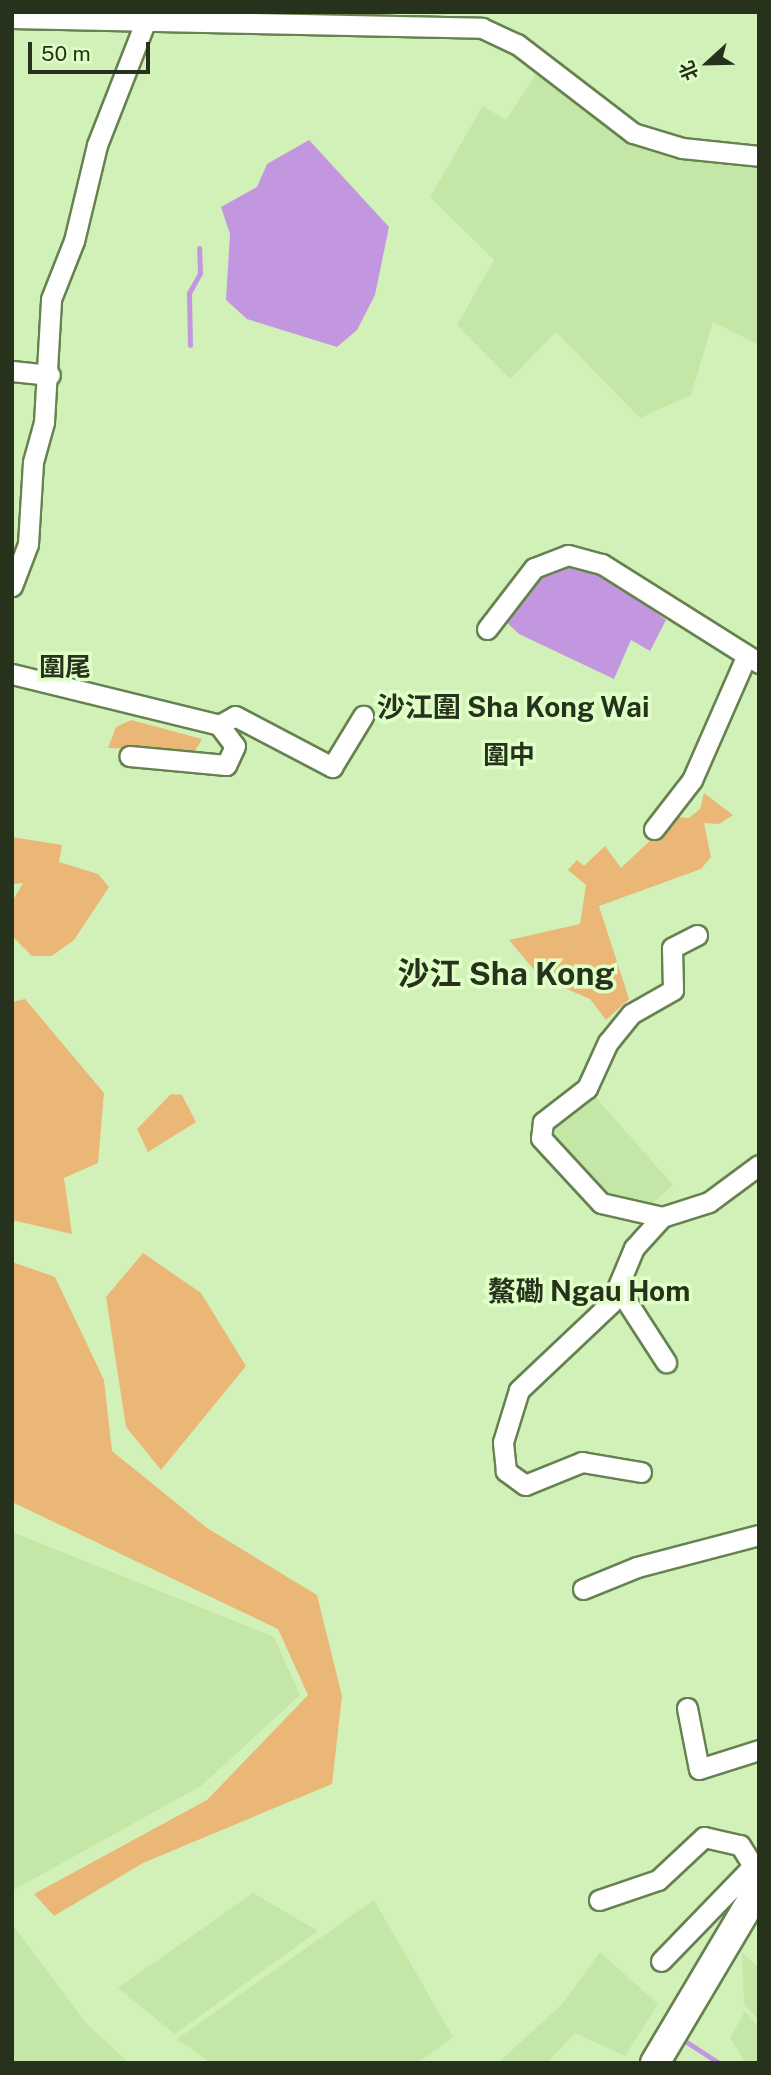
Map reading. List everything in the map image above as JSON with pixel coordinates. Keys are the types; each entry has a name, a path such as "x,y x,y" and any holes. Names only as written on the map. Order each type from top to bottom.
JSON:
{"street":[{"path":"12,18 482,28 517,44 633,133 682,148 759,156"},
{"path":"12,586 28,544 33,462 50,375 51,299 74,241 97,145 146,20"},
{"path":"12,371 50,375"},
{"path":"487,629 529,573 547,559 568,555 602,564 753,660 692,780 654,829"},
{"path":"12,674 219,725 235,746 226,765 130,756"},
{"path":"219,725 234,716 332,767 363,716"},
{"path":"697,935 672,948 673,990 632,1014 608,1042 587,1088 540,1128 547,1148 595,1198 662,1217 701,1206 759,1166"},
{"path":"641,1472 582,1462 525,1485 509,1477 503,1461 505,1427 519,1390 620,1291 634,1248 662,1217"},
{"path":"620,1291 666,1362"},
{"path":"583,1589 637,1567 759,1535"},
{"path":"687,1708 698,1777 759,1750"},
{"path":"599,1900 658,1880 704,1838 740,1845 757,1874"},
{"path":"661,1961 757,1874"},
{"path":"655,2063 757,1874"}],"shaded area":[{"path":"538,71 605,127 640,148 678,160 759,168 759,345 713,322 691,395 640,418 556,332 510,379 457,325 494,260 430,197 483,106 506,120"},
{"path":"309,140 389,227 375,295 357,330 337,347 247,319 226,300 230,234 221,207 257,187 267,164"},
{"path":"564,564 608,578 666,620 650,651 631,640 614,679 519,634 503,619 526,583"},
{"path":"131,720 202,739 195,751 108,748 116,727"},
{"path":"704,793 733,815 719,824 704,823 711,857 701,869 599,906 629,999 606,1020 590,999 541,978 509,940 580,924 586,885 568,870 577,860 584,866 605,846 621,868 675,817 689,818 700,809"},
{"path":"12,837 62,845 59,862 98,874 109,887 74,940 52,956 32,956 12,936 12,902 23,883 12,884"},
{"path":"25,999 104,1093 98,1163 64,1178 72,1234 12,1220 12,1002"},
{"path":"591,1092 673,1185 645,1210 604,1192 546,1128"},
{"path":"171,1094 182,1095 196,1122 148,1152 137,1129"},
{"path":"143,1253 201,1293 246,1366 161,1470 126,1427 106,1297"},
{"path":"12,1262 55,1277 104,1380 112,1451 207,1528 317,1595 342,1696 332,1784 143,1863 54,1916 34,1894 207,1800 308,1695 278,1629 12,1502"},
{"path":"12,1532 274,1637 300,1695 201,1786 12,1891"},
{"path":"253,1893 318,1931 175,2034 118,1988"},
{"path":"374,1900 453,2037 417,2063 211,2063 177,2039"},
{"path":"12,1924 85,2022 129,2063 12,2063"},
{"path":"600,1952 658,2004 625,2056 575,2033 547,2063 498,2063 562,2004"},
{"path":"742,1952 759,1968 759,2020 744,2004"},
{"path":"745,2011 759,2027 759,2063 746,2063 730,2038"}],"waterway":[{"path":"190,345 189,293 200,273 199,248"},
{"path":"685,2041 719,2063"}],"district":[{"name":"圍尾","path":"65,667"},
{"name":"沙江圍 Sha Kong Wai","path":"513,707"},
{"name":"圍中","path":"509,755"},
{"name":"沙江 Sha Kong","path":"506,974"},
{"name":"鰲磡 Ngau Hom","path":"589,1291"}]}
